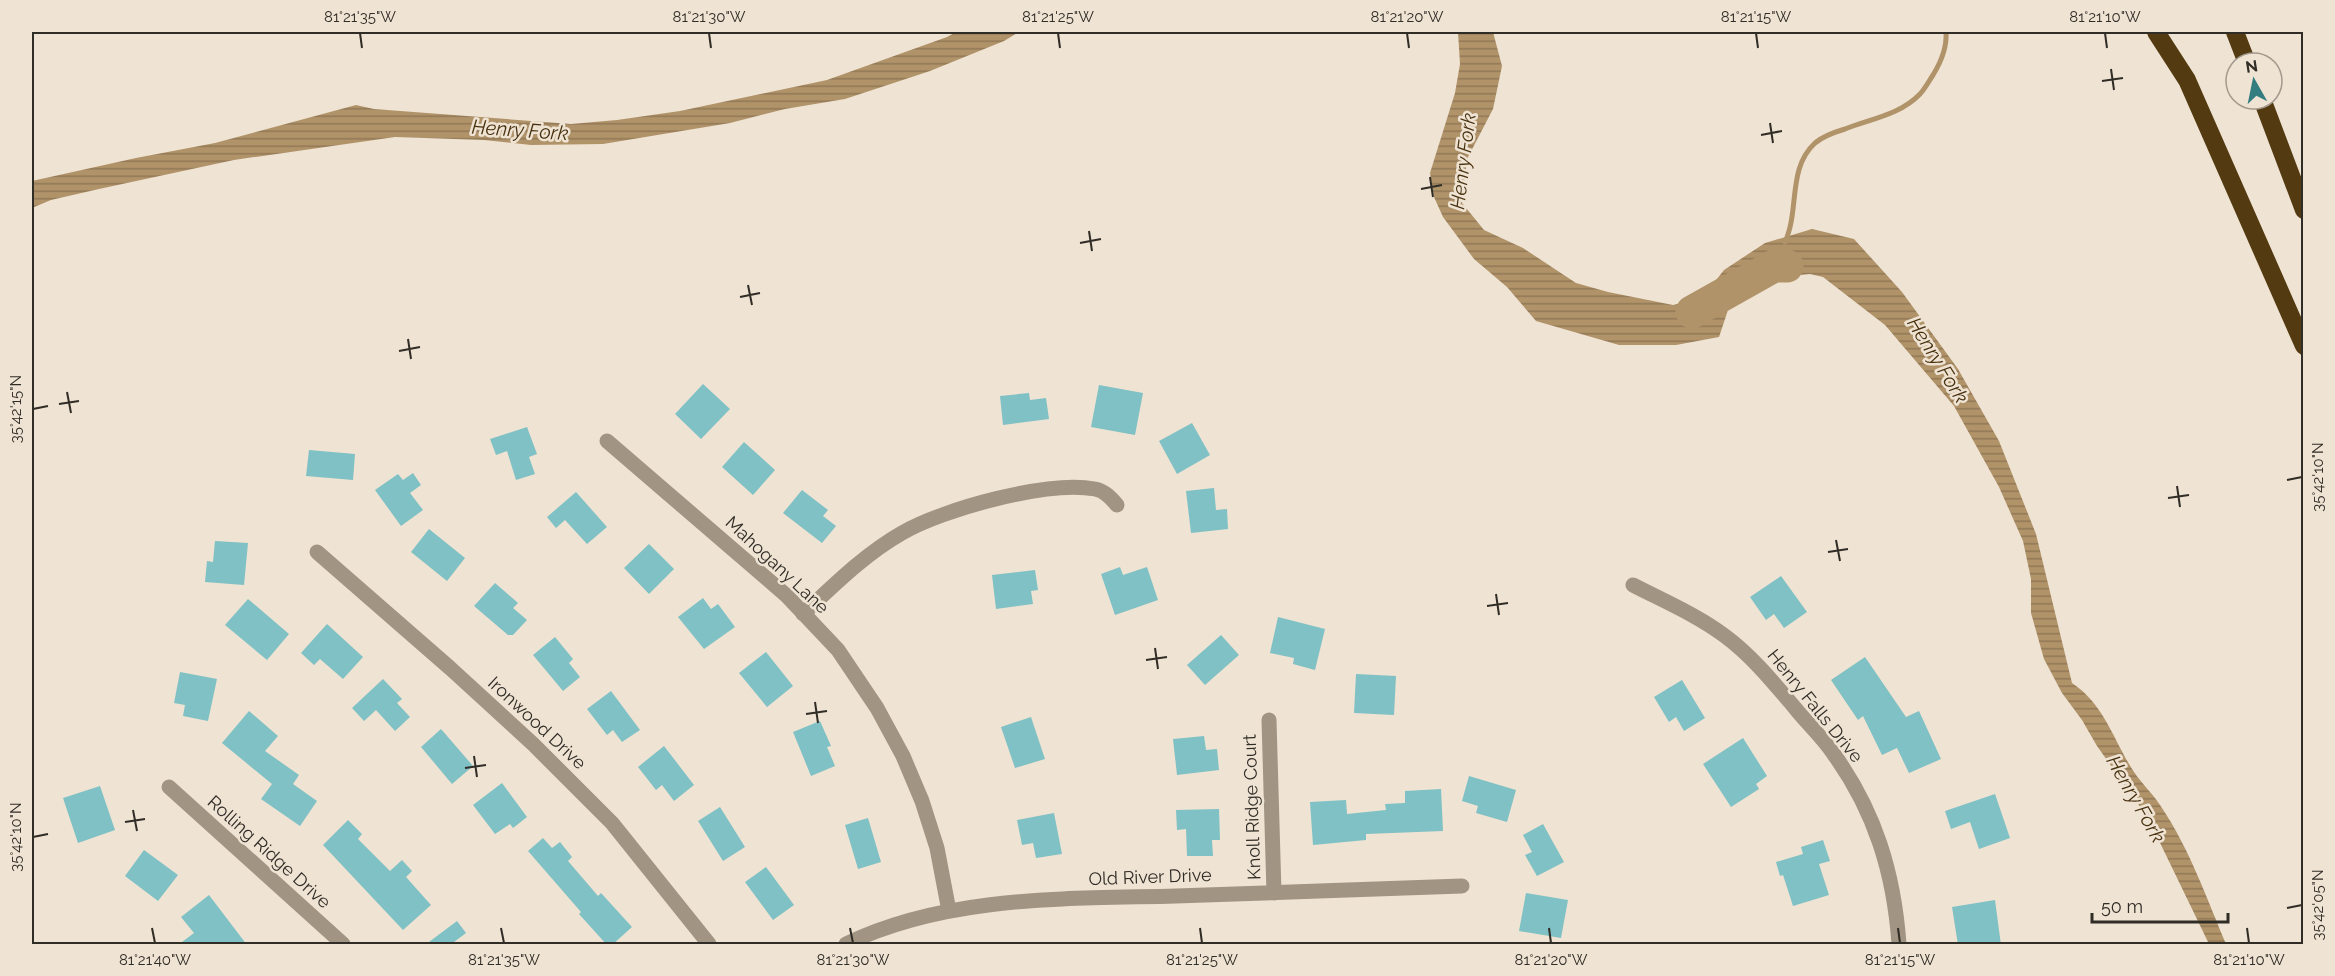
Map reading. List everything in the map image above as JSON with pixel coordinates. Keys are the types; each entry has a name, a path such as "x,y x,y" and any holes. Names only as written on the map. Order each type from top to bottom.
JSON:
{"highway":[{"path":"2156,32 2187,80"},
{"path":"2172,32 2187,80 2304,346"},
{"path":"2235,32 2242,51"},
{"path":"2267,111 2304,210"}],"street":[{"name":"Mahogany Lane","path":"606,441 787,596 838,650 877,708 903,756 922,801 937,848 949,911"},
{"path":"803,614 865,558 902,533 932,518 974,504 1013,495 1070,487 1098,489 1109,495 1117,505"},
{"name":"Ironwood Drive","path":"317,552 533,744 612,823 709,945"},
{"name":"Henry Falls Drive","path":"1633,585 1694,617 1724,636 1754,660 1833,753 1864,803 1879,839 1891,875 1897,908 1899,945"},
{"name":"Knoll Ridge Court","path":"1269,720 1274,893"},
{"name":"Rolling Ridge Drive","path":"169,787 343,945"},
{"name":"Old River Drive","path":"846,945 905,923 949,911 988,905 1031,901 1462,886"}],"water":[{"path":"956,32 1019,32 1004,41 930,71 845,99 785,109 730,123 603,144 531,145 484,140 395,137 234,160 51,200 32,208 32,181 215,143 356,105 374,109 571,124 617,120 680,111 827,80"},
{"path":"1458,32 1493,32 1502,66 1493,109 1467,159 1462,203 1484,230 1523,248 1576,283 1673,305 1702,298 1724,270 1765,243 1812,229 1854,239 1902,292 1958,369 1999,441 2036,534 2072,683 2101,712 2134,772 2159,803 2172,824 2197,875 2226,944 2209,944 2148,818 2062,693 2044,659 2031,613 2031,579 2023,541 1999,487 1954,406 1885,325 1823,277 1810,274 1752,280 1732,286 1727,313 1719,337 1676,345 1619,345 1536,321 1507,287 1474,259 1443,217 1434,197 1430,173 1455,93 1460,64"}],"building":[{"path":"703,384 730,409 701,439 675,414"},
{"path":"1099,385 1143,393 1135,435 1091,427"},
{"path":"1029,393 1030,400 1046,398 1049,419 1003,425 1000,396"},
{"path":"1192,423 1210,455 1177,474 1159,441"},
{"path":"527,427 537,454 529,457 535,474 516,480 507,451 496,455 490,439"},
{"path":"744,442 775,470 753,495 722,467"},
{"path":"309,450 355,454 353,480 306,476"},
{"path":"413,473 421,485 410,493 423,510 401,526 375,490 398,474 403,480"},
{"path":"1214,488 1216,510 1227,509 1228,529 1191,533 1186,491"},
{"path":"802,490 828,510 823,516 836,526 822,543 783,513"},
{"path":"576,492 607,527 587,544 565,520 556,528 547,517"},
{"path":"429,529 465,558 447,581 411,552"},
{"path":"215,541 248,543 244,585 205,582 207,561 213,562"},
{"path":"649,544 674,569 649,594 624,568"},
{"path":"1120,567 1123,575 1147,567 1158,600 1115,615 1101,574"},
{"path":"1035,570 1038,590 1031,591 1033,604 996,609 992,575"},
{"path":"1781,576 1807,612 1784,628 1774,614 1766,620 1750,597"},
{"path":"495,583 518,603 513,608 527,620 513,635 508,635 474,606"},
{"path":"703,598 711,609 718,604 735,627 704,649 678,617"},
{"path":"248,599 289,634 267,660 225,625"},
{"path":"1278,617 1325,629 1315,670 1293,664 1294,658 1270,653"},
{"path":"327,624 363,657 343,679 320,659 314,665 301,653"},
{"path":"1221,635 1239,655 1205,685 1187,665"},
{"path":"555,637 573,659 569,663 580,677 563,691 533,655"},
{"path":"766,652 793,686 767,707 739,673"},
{"path":"1865,657 1906,717 1919,711 1941,759 1909,773 1897,748 1882,755 1863,716 1858,720 1831,680"},
{"path":"180,672 217,679 208,721 183,716 185,705 174,703"},
{"path":"1356,674 1396,676 1394,715 1354,713"},
{"path":"383,679 402,699 397,703 410,717 395,731 376,710 364,721 352,708"},
{"path":"1682,680 1705,718 1684,731 1676,717 1669,722 1654,697"},
{"path":"611,691 640,730 622,742 613,730 607,735 587,709"},
{"path":"249,711 278,736 265,751 299,775 293,784 317,801 300,826 261,799 272,784 222,743"},
{"path":"1031,717 1045,759 1015,768 1001,727"},
{"path":"820,721 831,746 827,747 835,766 811,776 793,732"},
{"path":"441,729 473,766 452,784 421,747"},
{"path":"1204,736 1206,750 1217,749 1219,770 1177,775 1173,739"},
{"path":"1743,738 1767,776 1756,784 1759,789 1731,807 1703,764"},
{"path":"664,746 694,785 674,801 662,785 656,790 638,767"},
{"path":"1469,776 1516,790 1507,822 1476,813 1478,806 1462,801"},
{"path":"502,783 527,817 513,828 510,824 495,834 473,805"},
{"path":"100,786 115,830 78,843 63,798"},
{"path":"1441,789 1443,831 1366,834 1366,840 1313,845 1310,802 1346,800 1347,814 1386,810 1385,804 1405,803 1405,791"},
{"path":"1995,794 2010,838 1979,849 1970,822 1951,829 1945,811"},
{"path":"720,807 745,847 723,861 698,821"},
{"path":"1219,809 1220,840 1212,840 1213,856 1187,856 1186,829 1177,830 1176,810"},
{"path":"1054,813 1062,854 1036,858 1033,843 1022,845 1017,820"},
{"path":"868,818 881,862 858,869 845,825"},
{"path":"348,820 362,834 358,839 390,871 402,860 412,871 406,877 431,905 403,930 323,845"},
{"path":"1543,824 1564,862 1537,876 1525,855 1532,852 1523,835"},
{"path":"543,838 552,848 560,842 572,857 568,861 598,896 601,893 632,927 612,945 607,945 579,914 581,912 528,851"},
{"path":"1823,840 1830,861 1819,864 1829,895 1793,906 1783,875 1780,876 1776,862 1803,854 1801,847"},
{"path":"144,850 178,875 158,901 125,876"},
{"path":"766,867 794,905 773,920 745,882"},
{"path":"1526,893 1568,900 1561,938 1519,931"},
{"path":"209,895 247,945 178,945 194,933 181,917"},
{"path":"1995,900 2001,945 1958,945 1952,907"},
{"path":"457,921 466,933 450,945 425,945"}],"waterway":[{"path":"1785,242 1792,216 1797,177 1806,153 1825,136 1884,116 1912,101 1924,90 1939,65 1946,32"},
{"name":"Henry Fork","path":"1692,312 1774,266 1787,266"}]}
